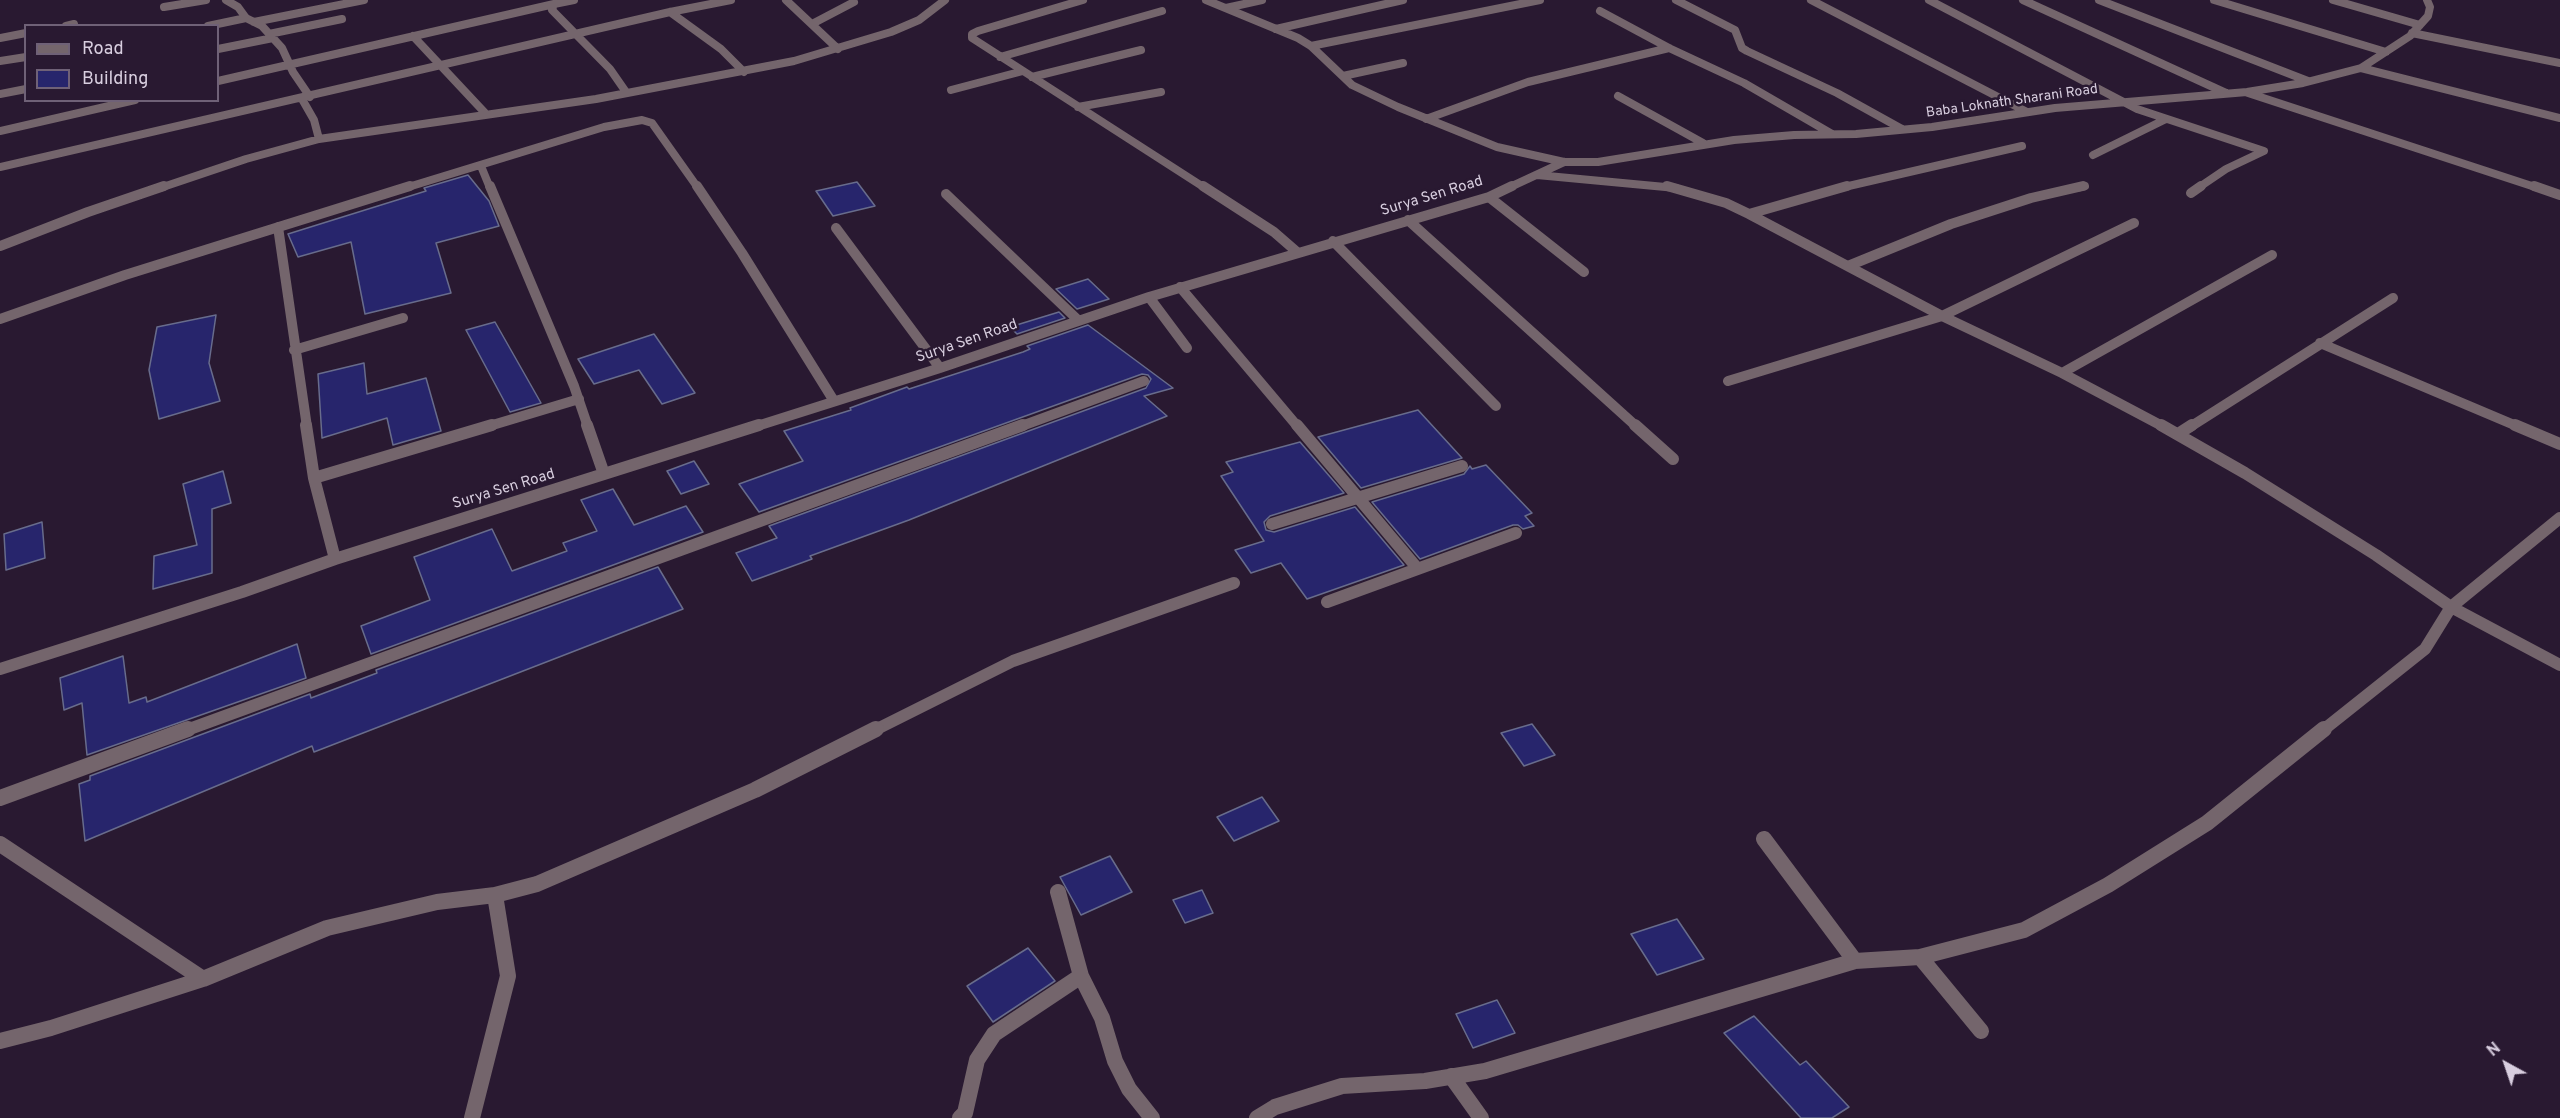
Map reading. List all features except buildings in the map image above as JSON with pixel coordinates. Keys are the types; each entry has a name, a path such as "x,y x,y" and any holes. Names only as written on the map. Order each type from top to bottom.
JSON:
{"street":[{"path":"164,7 206,0"},
{"path":"226,0 238,7 250,20 262,26 282,48 306,98 319,139"},
{"path":"219,24 364,0"},
{"path":"219,81 574,0"},
{"path":"0,167 670,12 731,0"},
{"path":"786,0 838,49"},
{"path":"0,246 246,159 319,139 596,99 744,72 838,49 919,20 945,0"},
{"path":"1083,0 972,34 972,38 1274,232 1297,252"},
{"path":"1206,0 1311,46 1352,85 1426,119 1497,147 1564,162"},
{"path":"1225,8 1262,0"},
{"path":"1276,29 1403,0"},
{"path":"1311,46 1540,0"},
{"path":"1677,0 1735,30 1742,48 1747,51 1837,93 1903,129"},
{"path":"1811,0 2027,112"},
{"path":"1929,0 2137,109 2264,151 2226,170 2191,193"},
{"path":"2023,0 2228,94"},
{"path":"2099,0 2310,81"},
{"path":"2214,0 2386,52"},
{"path":"2333,0 2420,25"},
{"name":"Baba Loknath Sharani Road","path":"1564,162 1598,162 1703,143 1903,129 2125,101 2247,92 2310,81 2361,68 2386,52 2420,25 2430,12 2426,1"},
{"path":"812,24 854,2"},
{"path":"554,4 552,9 610,69 626,92"},
{"path":"1000,57 1162,11"},
{"path":"1600,11 1669,48 1744,83 1833,134"},
{"path":"670,12 721,49 744,72"},
{"path":"219,49 342,19"},
{"path":"0,38 24,33"},
{"path":"2412,33 2560,63"},
{"path":"413,36 486,114"},
{"path":"1426,119 1528,82 1669,48"},
{"path":"1032,77 1141,50"},
{"path":"0,61 24,57"},
{"path":"1343,76 1402,63"},
{"path":"2361,68 2560,118"},
{"path":"951,90 1023,71"},
{"path":"0,94 24,89"},
{"path":"1078,107 1161,92"},
{"path":"2247,92 2560,195"},
{"path":"1618,96 1703,143"},
{"path":"0,131 126,102"},
{"path":"2093,155 2166,119"},
{"path":"0,319 125,275 278,227 604,127 634,121 652,123 742,253 834,401"},
{"path":"1749,214 1840,188 2022,146"},
{"name":"Surya Sen Road","path":"0,669 699,442 940,368 1180,287 1489,197 1564,162"},
{"path":"481,166 579,399 604,474"},
{"path":"1537,175 1673,187 1726,203 1749,214 1941,316 2062,373 2178,434 2376,555 2451,607 2560,665"},
{"path":"1848,266 1951,224 2031,198 2085,186"},
{"path":"946,194 1078,320"},
{"path":"1489,197 1584,272"},
{"path":"1408,220 1673,459"},
{"path":"1728,381 1941,316 2134,223"},
{"path":"278,227 314,478 335,559"},
{"path":"836,228 940,368"},
{"path":"1334,242 1496,406"},
{"path":"2062,373 2272,255"},
{"path":"1180,287 1356,498 1418,568"},
{"path":"1149,297 1187,348"},
{"path":"2178,434 2393,298"},
{"path":"294,351 403,318"},
{"path":"2320,343 2560,444"},
{"path":"0,798 1144,381"},
{"path":"314,478 579,399"},
{"path":"1272,524 1462,466"},
{"path":"1257,1118 1275,1107 1342,1086 1425,1081 1485,1071 1856,961 1920,957 2024,930 2108,885 2207,823 2425,649 2451,607 2560,518"},
{"path":"1327,602 1516,533"},
{"path":"0,1041 51,1028 203,979 327,927 437,902 495,895 537,884 755,790 1013,661 1234,583"},
{"path":"1764,838 1856,961"},
{"path":"0,844 203,979"},
{"path":"1058,892 1081,976 1102,1018 1115,1061 1130,1089 1152,1118"},
{"path":"472,1118 508,976 495,895"},
{"path":"1920,957 1981,1031"},
{"path":"960,1118 965,1113 977,1060 994,1034 1081,976"},
{"path":"1451,1076 1481,1118"}]}
